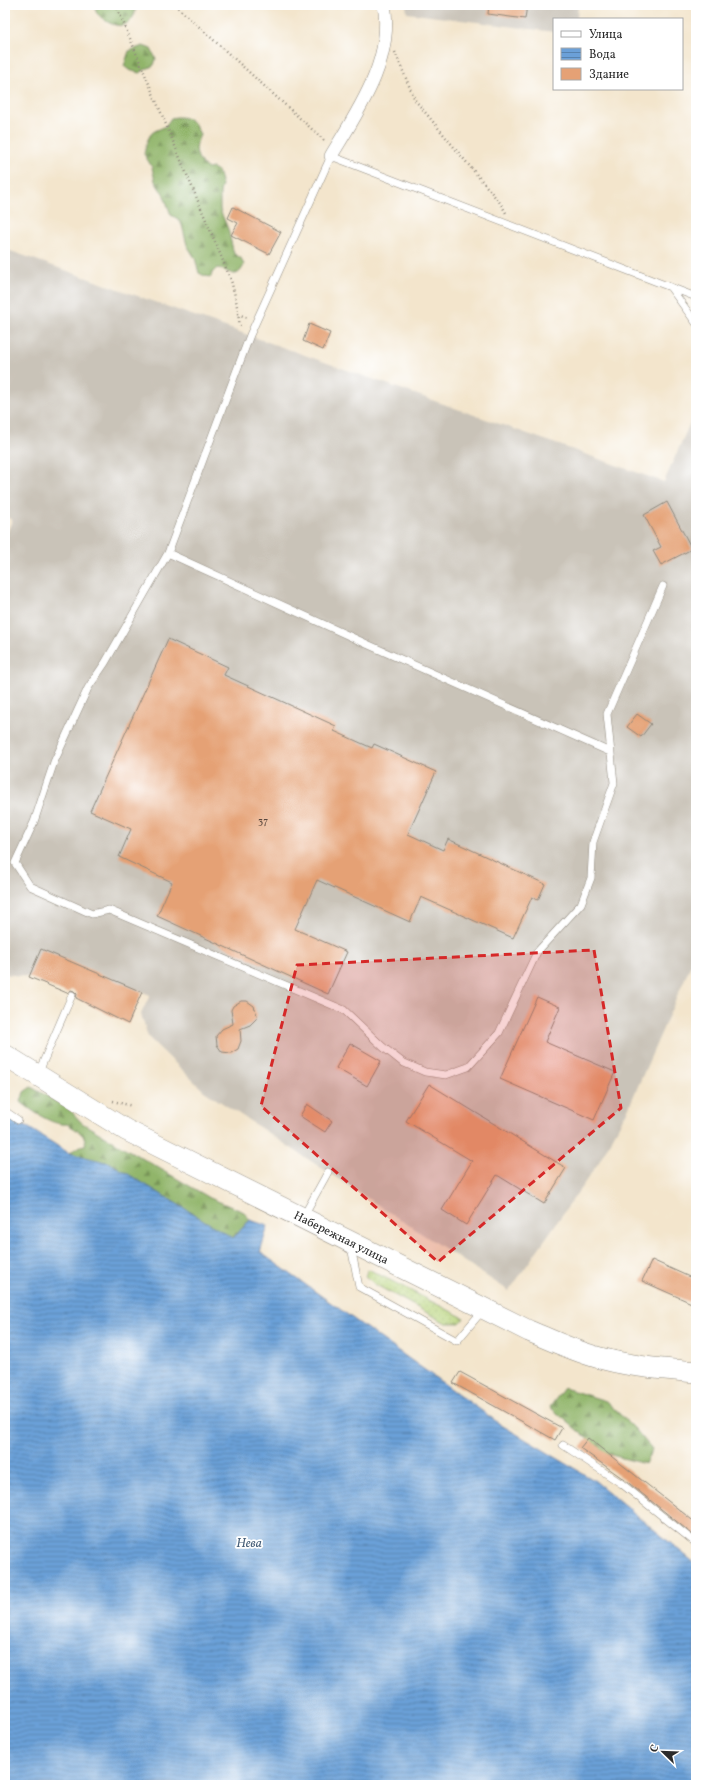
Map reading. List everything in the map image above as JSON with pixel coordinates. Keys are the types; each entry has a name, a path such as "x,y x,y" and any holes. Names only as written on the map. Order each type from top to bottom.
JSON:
{"main road":[{"name":"Набережная улица","path":"5,1055 126,1130 303,1217 484,1309 548,1339 604,1359 630,1365 696,1372"}],"street":[{"path":"333,153 367,95 384,48 386,14 384,5"}],"lane":[{"path":"663,586 607,714 614,783 593,842 591,878 581,904 537,952 499,1033 468,1067 446,1075 425,1072 402,1062 383,1047 344,1010 109,910 92,914 30,886 15,863 34,822 54,762 88,688 105,662 168,553 250,335 333,153 513,226 696,297"},
{"path":"670,286 696,323"},
{"path":"168,553 369,645 610,752"},
{"path":"38,1076 72,995"},
{"path":"5,1111 18,1120"},
{"path":"303,1217 328,1172"},
{"path":"349,1240 359,1287 458,1341 484,1309"},
{"path":"563,1444 622,1484 696,1544"}],"path":[{"path":"116,5 231,280 240,326"},
{"path":"175,5 302,122 333,153"},
{"path":"394,51 415,100 501,204 513,226"}],"highlighted area":[{"path":"594,950 621,1108 438,1262 261,1106 297,965"}],"shaded area":[{"path":"406,5 578,5 577,18 553,18 553,32 407,13"},
{"path":"5,249 664,482 696,409 696,953 628,1109 599,1162 509,1291 204,1091 148,1037 141,1014 150,995 41,949 29,977 5,974 5,539 12,520 5,516"}],"green space":[{"path":"96,5 135,5 135,12 129,22 124,25 114,25 104,20 96,12"},
{"path":"143,46 151,49 156,59 154,65 139,73 129,70 124,66 129,51"},
{"path":"177,117 192,121 200,135 196,150 198,158 208,169 213,168 218,171 222,185 220,192 220,210 228,229 234,254 241,258 244,265 238,273 232,274 217,268 212,273 211,277 199,273 195,258 187,245 182,225 178,219 171,215 163,193 155,181 152,167 144,154 150,135 164,127 171,118"},
{"path":"31,1087 68,1108 82,1123 210,1198 244,1212 250,1220 233,1239 149,1187 69,1153 80,1146 85,1145 85,1138 77,1130 67,1124 55,1123 21,1102 24,1092"},
{"path":"368,1269 464,1318 460,1323 446,1323 376,1285 365,1276"},
{"path":"564,1388 606,1401 635,1429 652,1449 645,1464 604,1453 550,1407"}],"water":[{"name":"Нева","path":"5,1113 69,1153 110,1163 233,1238 250,1220 268,1226 260,1252 503,1426 594,1480 696,1564 696,1785 5,1785"}],"building":[{"path":"489,5 527,5 525,19 488,14"},
{"path":"233,207 281,232 269,254 231,235 238,223 228,218"},
{"path":"309,324 330,333 323,350 303,341"},
{"path":"667,502 692,549 661,565 653,551 661,547 644,515"},
{"path":"168,639 228,667 224,675 336,726 334,731 372,748 374,744 436,772 408,834 443,850 448,839 545,884 538,900 532,897 513,938 421,897 410,922 317,880 295,929 347,952 328,994 157,916 172,882 119,857 131,829 90,811"},
{"path":"637,714 651,724 641,737 627,727"},
{"path":"41,949 142,992 128,1024 76,998 77,994 74,991 71,990 67,993 29,977"},
{"path":"537,997 560,1007 545,1042 615,1072 594,1120 500,1079"},
{"path":"241,1001 247,1001 254,1006 257,1015 256,1019 250,1025 240,1029 241,1041 238,1049 231,1053 222,1052 217,1045 216,1036 222,1029 233,1024 231,1010 233,1006"},
{"path":"350,1043 381,1061 367,1086 336,1068"},
{"path":"429,1084 566,1168 544,1204 497,1175 466,1225 442,1210 472,1161 406,1121"},
{"path":"307,1104 332,1121 325,1132 300,1116"},
{"path":"652,1260 696,1280 696,1305 642,1281"},
{"path":"460,1372 562,1428 555,1440 453,1383"},
{"path":"588,1438 696,1523 696,1537 625,1480 580,1448"}]}
